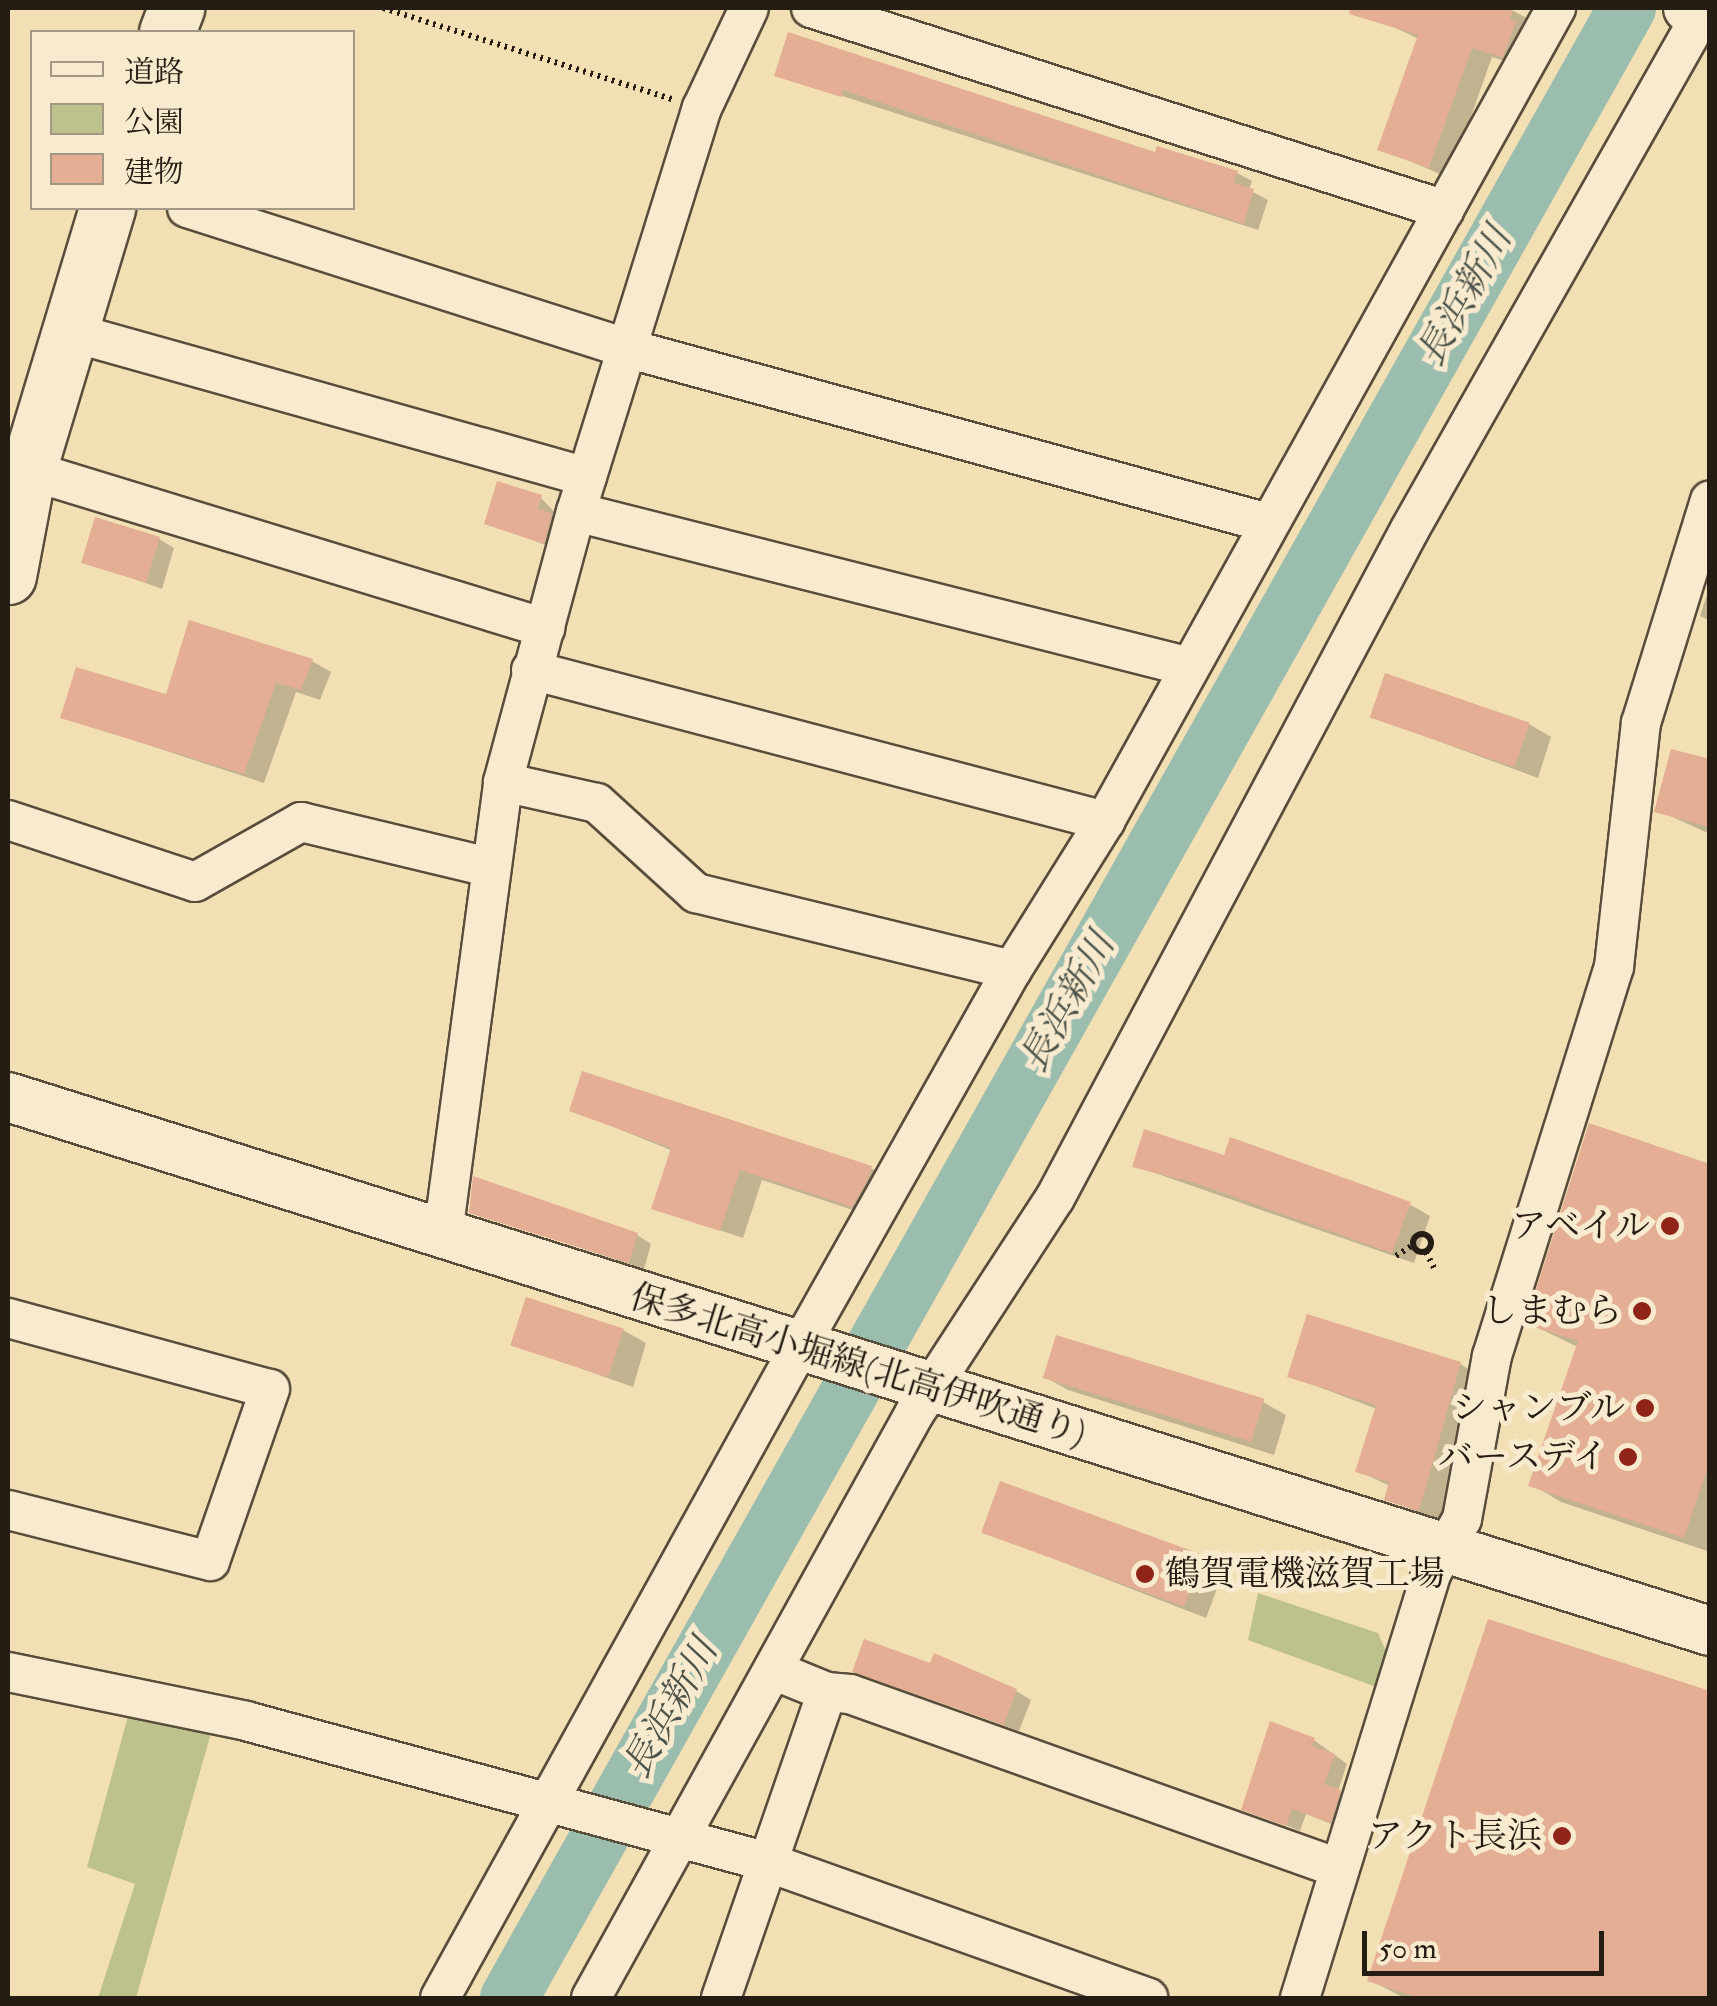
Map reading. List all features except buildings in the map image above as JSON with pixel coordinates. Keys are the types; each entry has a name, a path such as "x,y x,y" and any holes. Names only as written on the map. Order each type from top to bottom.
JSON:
{"main road":[{"path":"8,576 28,470 66,331 106,210"}],"street":[{"path":"442,1234 502,782 581,495 702,108 749,8"},
{"path":"811,8 1444,210"},
{"path":"440,1998 559,1807 811,1350 1012,970 1105,821 1556,8"},
{"path":"592,1998 674,1839 773,1670 926,1386 1055,1198 1410,529 1701,11"},
{"path":"194,210 626,348 1268,523"},
{"path":"66,331 581,495 1190,666"},
{"path":"28,470 545,628"},
{"path":"1300,1998 1430,1574 1462,1519 1492,1356 1614,966 1642,723 1710,500"},
{"path":"531,670 1105,821"},
{"path":"502,782 597,803 696,893 1012,970"},
{"path":"8,820 194,882 301,822 490,867"},
{"name":"保多北高小堀線(北高伊吹通り)","path":"8,1097 1710,1631"},
{"path":"8,1318 270,1389 210,1561 8,1510"},
{"path":"773,1670 1338,1868"},
{"path":"8,1672 246,1722 764,1861 1148,1998"},
{"path":"721,1998 764,1861 827,1692"}],"path":[{"path":"383,8 702,108"},
{"path":"1396,1256 1413,1245 1414,1237 1426,1234 1431,1245 1426,1252"},
{"path":"1413,1245 1426,1252 1434,1268"}],"green space":[{"path":"1258,1593 1378,1633 1389,1658 1379,1688 1248,1640"},
{"path":"128,1716 211,1733 136,1998 98,1998 135,1884 87,1867"}],"waterway":[{"name":"長浜新川","path":"509,1998 1627,8"}],"place":[{"name":"アベイル","path":"1670,1226"},
{"name":"しまむら","path":"1642,1311"},
{"name":"シャンブル","path":"1645,1408"},
{"name":"バースデイ","path":"1628,1457"},
{"name":"鶴賀電機滋賀工場","path":"1145,1574"},
{"name":"アクト長浜","path":"1562,1836"}]}
